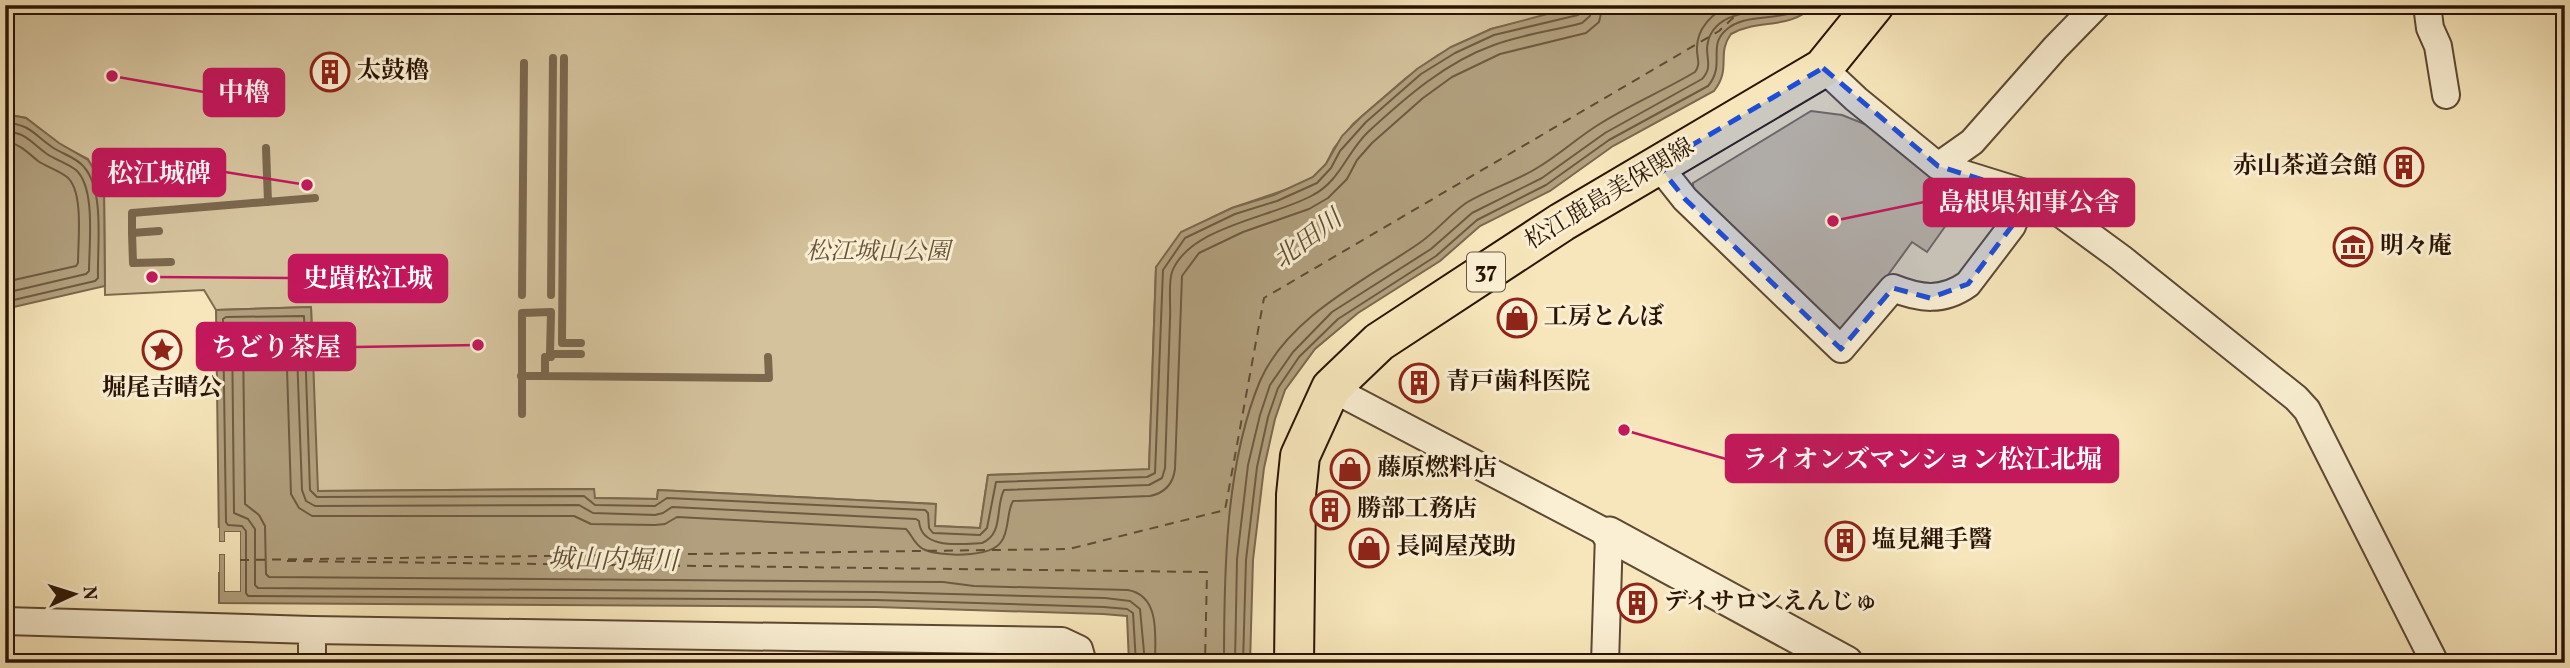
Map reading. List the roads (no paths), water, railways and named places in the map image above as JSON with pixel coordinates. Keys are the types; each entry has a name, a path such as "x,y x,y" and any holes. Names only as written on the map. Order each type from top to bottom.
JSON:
{"main road":[{"name":"松江鹿島美保関線","path":"1294,663 1296,495 1300,456 1331,387 1379,342 1562,222 1824,68 1874,5"}],"street":[{"path":"1938,166 1972,142 2097,5"},
{"path":"2427,5 2446,95"},
{"path":"1824,68 1856,99 1938,166 2025,193 2046,203 2121,258 2296,398 2307,410 2435,663"},
{"path":"1658,165 1685,199 1841,349 1893,288 1917,297 1930,298 1942,297 1968,284 2012,226 2025,193"},
{"path":"1331,387 1846,663"},
{"path":"1605,663 1609,534"},
{"path":"5,621 312,630 1062,640 1079,649 1083,663"},
{"path":"312,630 312,663"}],"water":[{"path":"1594,5 1814,5 1795,18 1753,26 1731,34 1725,48 1722,75 1714,91 1613,146 1550,191 1480,226 1440,261 1358,313 1315,349 1285,390 1275,419 1264,468 1253,560 1250,663 1129,663 1127,616 1103,614 876,607 219,603 219,554 225,554 225,591 240,591 240,532 225,532 225,542 219,542 216,310 311,307 318,491 594,489 595,498 657,499 658,490 936,504 935,526 980,528 988,475 1149,469 1156,267 1181,232 1232,208 1274,195 1313,177 1326,164 1342,136 1361,117 1417,69 1451,47 1491,29"},
{"path":"5,114 26,118 59,143 88,160 95,171 104,190 105,286 5,309"}],"waterway":[{"path":"551,295 553,58"},
{"path":"564,58 562,343 581,343"},
{"path":"522,295 524,63"},
{"path":"266,148 268,202"},
{"path":"159,231 132,233 132,213 315,198"},
{"path":"132,233 133,263 171,262"},
{"path":"522,414 522,313 551,312 550,354 581,354"},
{"path":"521,376 545,376 545,357 551,357 550,354"},
{"path":"545,376 769,378 768,357"}],"place":[{"name":"太鼓櫓","path":"330,72"},
{"name":"中櫓","path":"112,76"},
{"name":"赤山茶道会館","path":"2404,167"},
{"name":"松江城碑","path":"307,185"},
{"name":"島根県知事公舎","path":"1833,221"},
{"name":"明々庵","path":"2353,247"},
{"name":"史蹟松江城","path":"152,277"},
{"name":"工房とんぼ","path":"1517,318"},
{"name":"ちどり茶屋","path":"478,345"},
{"name":"堀尾吉晴公","path":"162,350"},
{"name":"青戸歯科医院","path":"1419,383"},
{"name":"ライオンズマンション松江北堀","path":"1624,430"},
{"name":"藤原燃料店","path":"1350,469"},
{"name":"勝部工務店","path":"1330,510"},
{"name":"塩見縄手醫","path":"1845,541"},
{"name":"長岡屋茂助","path":"1369,548"},
{"name":"デイサロンえんじゅ","path":"1637,603"}],"water label":[{"name":"北田川","path":"1308,240"},
{"name":"城山内堀川","path":"613,561"}],"park label":[{"name":"松江城山公園","path":"878,253"}]}
